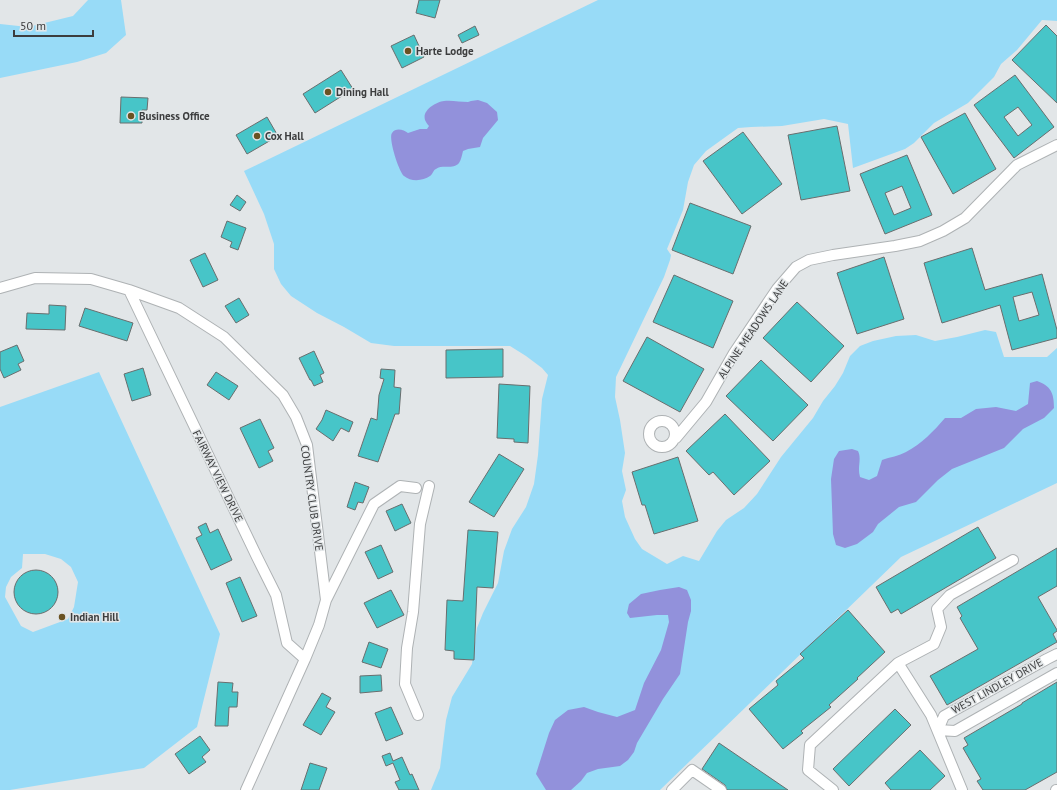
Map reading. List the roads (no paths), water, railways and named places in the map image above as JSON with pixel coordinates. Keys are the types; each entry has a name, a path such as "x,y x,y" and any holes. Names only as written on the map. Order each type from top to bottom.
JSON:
{"street":[{"name":"ALPINE MEADOWS LANE","path":"676,438 706,402 734,353 777,289 796,267 809,260 920,241 943,232 965,218 1017,165 1057,145"},
{"name":"COUNTRY CLUB DRIVE","path":"0,288 35,278 91,279 179,308 224,336 282,395 296,417 307,445 326,600 319,625 305,660 246,790"},
{"name":"FAIRWAY VIEW DRIVE","path":"128,290 276,595 287,643 305,660"},
{"path":"326,600 374,504 400,486 416,488"},
{"path":"418,715 405,684 407,648 413,612 420,524 429,486"},
{"path":"833,790 808,770 810,745 898,663 934,644 941,627 937,609 950,595 1012,560"},
{"name":"WEST LINDLEY DRIVE","path":"1057,654 944,716 938,730 955,731 1057,673"},
{"path":"898,663 931,715 962,790"},
{"path":"672,790 692,770 721,790"}],"water":[{"path":"478,100 487,103 497,112 498,120 483,138 480,147 463,151 460,162 457,165 438,168 434,170 430,176 424,179 413,180 404,176 399,168 391,141 392,133 396,130 408,133 420,129 427,129 429,126 425,120 426,113 430,107 437,103 447,101 468,102"},
{"path":"1037,381 1049,388 1053,398 1054,408 1044,418 1023,429 1004,448 952,469 938,480 916,502 899,507 878,524 873,532 857,544 845,548 836,545 833,534 831,479 834,459 839,451 852,449 858,451 860,457 860,477 869,480 877,476 882,460 900,455 912,449 927,437 945,418 961,418 976,409 996,407 1016,411 1028,404 1030,383"},
{"path":"679,587 687,590 691,600 691,611 680,674 663,699 637,743 634,752 628,760 620,766 598,769 587,773 571,790 546,790 536,774 549,733 555,720 568,710 584,707 617,717 635,710 644,683 661,650 669,622 668,615 630,618 627,613 629,604 641,594"}],"place":[{"name":"Harte Lodge","path":"408,51"},
{"name":"Dining Hall","path":"328,92"},
{"name":"Business Office","path":"131,116"},
{"name":"Cox Hall","path":"257,136"},
{"name":"Indian Hill","path":"62,617"}]}
